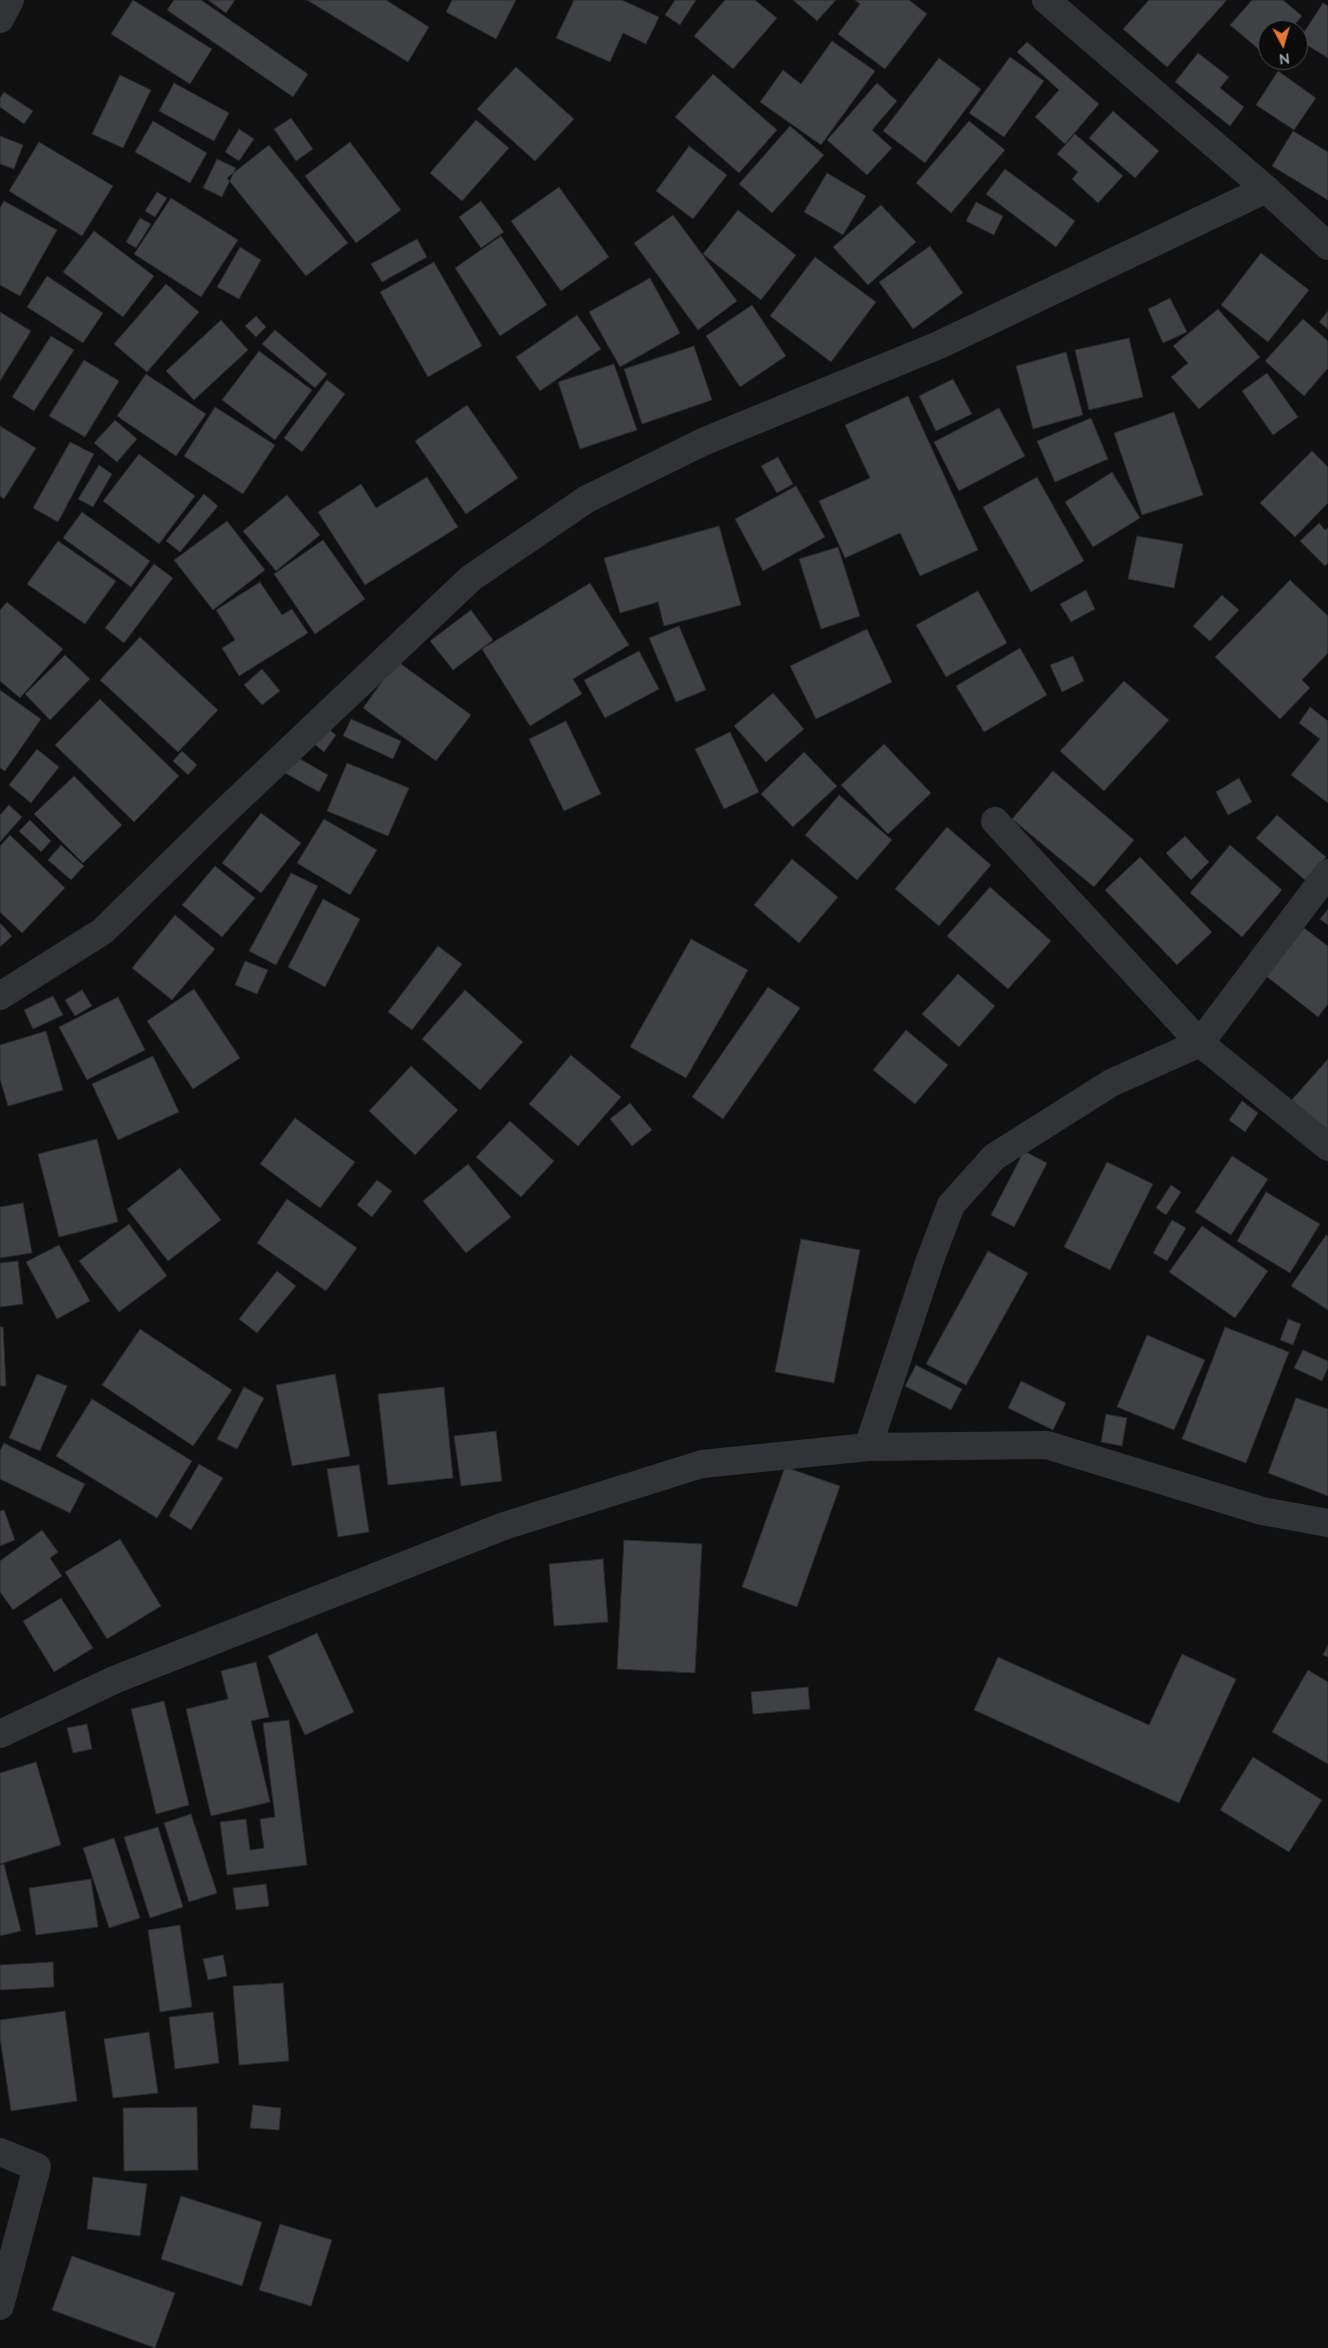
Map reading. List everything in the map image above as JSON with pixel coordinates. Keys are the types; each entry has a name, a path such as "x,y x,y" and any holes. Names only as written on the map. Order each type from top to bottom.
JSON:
{"street":[{"path":"0,19 10,0"},
{"path":"1046,0 1266,189 1328,246"},
{"path":"0,996 104,931 217,818 471,578 587,499 705,441 939,345 1266,189"},
{"path":"995,821 1200,1043 1328,1147"},
{"path":"868,1447 930,1260 951,1205 994,1157 1111,1083 1200,1043 1328,873"},
{"path":"0,1734 114,1680 504,1526 702,1464 868,1447 1047,1445 1262,1511 1328,1524"},
{"path":"0,2152 37,2166 0,2306"}],"building":[{"path":"133,0 212,49 190,84 111,34"},
{"path":"174,0 201,0 308,74 293,97 167,10"},
{"path":"208,0 235,0 226,13"},
{"path":"307,0 386,0 429,27 408,62"},
{"path":"452,0 516,0 496,39 446,12"},
{"path":"574,0 622,0 659,17 646,44 623,33 610,62 556,38"},
{"path":"675,0 696,0 680,25 665,15"},
{"path":"725,0 755,0 777,18 733,69 694,36"},
{"path":"793,0 836,0 817,21"},
{"path":"855,0 909,0 927,14 885,69 838,34 860,4"},
{"path":"1149,0 1227,0 1167,67 1123,29"},
{"path":"1252,0 1283,0 1302,16 1299,20 1258,20 1258,49 1230,25"},
{"path":"1323,3 1328,6 1328,58 1308,46 1308,26"},
{"path":"832,41 875,71 821,145 760,102 783,70 801,84"},
{"path":"1027,42 1099,104 1065,144 1035,117 1059,90 1017,52"},
{"path":"1198,53 1229,77 1220,88 1244,107 1230,126 1175,82"},
{"path":"1010,57 1044,81 1004,137 969,113"},
{"path":"939,58 981,89 925,163 883,131"},
{"path":"516,67 574,119 535,161 477,109"},
{"path":"1278,71 1316,98 1294,130 1256,105"},
{"path":"713,74 777,130 739,173 675,117"},
{"path":"120,75 151,90 123,148 92,134"},
{"path":"174,83 229,113 214,141 159,111"},
{"path":"877,83 897,101 872,130 892,148 867,175 827,140"},
{"path":"4,92 33,111 24,124 0,107 0,98"},
{"path":"1113,111 1159,151 1135,178 1089,138"},
{"path":"291,118 313,149 296,161 274,129"},
{"path":"476,120 509,148 462,201 430,173"},
{"path":"153,121 207,153 190,183 135,152"},
{"path":"969,121 1005,150 951,213 916,183"},
{"path":"790,126 824,155 772,213 739,184"},
{"path":"239,129 254,139 239,161 225,152"},
{"path":"1293,131 1328,152 1328,200 1272,166"},
{"path":"1075,134 1123,176 1098,203 1072,179 1078,172 1057,154"},
{"path":"0,136 23,145 14,169 0,164"},
{"path":"39,142 113,186 82,236 9,191"},
{"path":"350,142 401,210 356,243 305,176"},
{"path":"269,145 348,243 306,276 227,178"},
{"path":"689,146 727,175 693,219 656,191"},
{"path":"217,159 236,168 222,197 203,188"},
{"path":"1005,169 1075,221 1056,247 986,194"},
{"path":"827,173 866,196 843,235 804,212"},
{"path":"559,187 609,257 561,291 511,221"},
{"path":"157,192 167,198 155,217 145,211"},
{"path":"171,198 238,240 201,297 134,254"},
{"path":"4,201 57,230 20,296 0,285 0,208"},
{"path":"481,201 504,232 481,248 459,217"},
{"path":"976,202 1003,216 994,235 966,221"},
{"path":"881,205 916,242 868,285 833,247"},
{"path":"738,210 796,255 761,300 703,254"},
{"path":"673,215 737,301 698,330 634,243"},
{"path":"140,218 151,224 136,248 126,242"},
{"path":"94,231 154,276 123,317 63,272"},
{"path":"501,236 547,305 500,336 455,268"},
{"path":"417,239 427,257 382,282 371,264"},
{"path":"930,246 963,293 913,329 879,282"},
{"path":"240,247 261,260 239,299 217,287"},
{"path":"1261,253 1309,290 1268,342 1221,305"},
{"path":"815,257 876,302 831,362 770,316"},
{"path":"434,262 482,346 428,377 380,292"},
{"path":"47,276 103,313 83,343 27,307"},
{"path":"650,278 680,333 620,367 589,312"},
{"path":"166,284 199,312 147,372 114,344"},
{"path":"1170,298 1187,332 1163,343 1148,309"},
{"path":"752,305 786,356 740,387 706,336"},
{"path":"1218,309 1260,357 1199,409 1171,377 1188,363 1173,346"},
{"path":"1328,311 1328,329 1319,322"},
{"path":"0,312 31,331 0,381"},
{"path":"577,315 601,349 540,391 516,357"},
{"path":"256,316 266,327 256,337 245,326"},
{"path":"1303,319 1328,341 1328,368 1304,396 1265,361"},
{"path":"221,320 248,350 194,400 166,371"},
{"path":"275,330 327,374 315,388 262,344"},
{"path":"51,336 74,350 34,411 12,397"},
{"path":"1129,338 1143,397 1089,410 1075,350"},
{"path":"694,346 712,400 642,424 624,369"},
{"path":"259,351 312,390 275,440 222,400"},
{"path":"1066,352 1083,415 1033,429 1016,366"},
{"path":"84,360 119,381 85,437 49,416"},
{"path":"614,364 637,430 580,449 558,382"},
{"path":"1267,373 1298,417 1273,435 1242,391"},
{"path":"146,374 206,414 176,456 117,416"},
{"path":"953,379 972,414 936,431 919,396"},
{"path":"327,380 345,394 302,452 284,438"},
{"path":"908,396 978,550 920,576 900,533 845,558 819,501 870,478 845,425"},
{"path":"467,405 518,478 466,514 415,441"},
{"path":"215,407 275,445 243,494 184,456"},
{"path":"999,408 1025,456 959,491 934,442"},
{"path":"1174,412 1203,495 1142,515 1114,433"},
{"path":"1091,418 1108,459 1055,482 1037,441"},
{"path":"115,420 137,439 117,462 94,443"},
{"path":"0,426 36,448 4,499 0,496"},
{"path":"70,442 94,454 58,522 33,508"},
{"path":"1312,451 1328,467 1328,503 1295,537 1260,503"},
{"path":"139,454 195,496 159,544 103,501"},
{"path":"778,457 793,484 777,493 761,466"},
{"path":"99,465 112,474 93,507 78,499"},
{"path":"1112,472 1140,518 1093,547 1065,502"},
{"path":"427,477 458,527 365,585 318,512 361,484 376,508"},
{"path":"1037,477 1084,561 1031,592 983,507"},
{"path":"796,486 825,537 763,571 735,519"},
{"path":"204,494 218,506 180,552 166,541"},
{"path":"287,495 320,535 276,571 243,531"},
{"path":"82,512 150,561 131,587 63,538"},
{"path":"227,521 265,570 213,610 174,560"},
{"path":"1319,523 1325,530 1328,528 1328,563 1325,566 1300,541"},
{"path":"719,526 741,605 664,626 658,602 620,613 604,558"},
{"path":"1137,536 1183,544 1174,588 1128,579"},
{"path":"323,540 365,599 315,634 274,574"},
{"path":"58,541 116,581 85,624 27,584"},
{"path":"838,547 860,616 821,629 799,559"},
{"path":"154,564 173,578 124,643 105,628"},
{"path":"1290,580 1328,616 1328,653 1302,680 1310,688 1280,719 1215,657"},
{"path":"260,582 282,615 292,609 308,633 239,676 222,648 235,640 216,610"},
{"path":"590,583 629,645 573,679 582,694 530,726 482,649"},
{"path":"1086,590 1095,609 1071,622 1060,604"},
{"path":"978,591 1007,643 946,677 916,625"},
{"path":"1222,595 1239,610 1210,641 1193,626"},
{"path":"7,602 63,649 20,698 0,681 0,610"},
{"path":"471,610 493,640 453,670 430,641"},
{"path":"679,626 706,690 676,702 649,638"},
{"path":"867,629 892,682 816,719 790,666"},
{"path":"140,637 218,710 178,752 100,680"},
{"path":"1020,648 1047,695 984,732 956,686"},
{"path":"639,651 659,689 605,718 584,680"},
{"path":"65,655 90,679 50,720 25,694"},
{"path":"1073,656 1084,681 1062,692 1050,665"},
{"path":"397,661 471,715 436,761 363,708"},
{"path":"262,669 280,691 262,705 244,685"},
{"path":"1124,681 1169,720 1104,791 1060,751"},
{"path":"0,690 41,719 5,771 0,768"},
{"path":"773,693 804,729 766,762 734,726"},
{"path":"100,699 179,776 134,822 55,745"},
{"path":"1310,707 1328,721 1328,803 1291,775 1320,739 1299,723"},
{"path":"351,719 401,741 393,759 343,736"},
{"path":"566,721 601,794 564,811 529,739"},
{"path":"325,726 336,735 324,752 313,743"},
{"path":"730,732 759,792 724,809 695,749"},
{"path":"884,744 931,793 888,834 841,785"},
{"path":"37,749 59,767 31,803 9,785"},
{"path":"182,751 197,765 188,775 173,761"},
{"path":"804,752 837,786 793,827 761,794"},
{"path":"295,756 328,775 319,792 285,773"},
{"path":"347,763 409,788 388,836 327,811"},
{"path":"1053,771 1134,840 1094,887 1012,819"},
{"path":"74,776 122,825 83,863 34,814"},
{"path":"1239,778 1252,802 1228,815 1216,792"},
{"path":"839,795 892,840 857,880 805,835"},
{"path":"9,805 22,817 0,842 0,815"},
{"path":"261,813 301,843 261,893 222,863"},
{"path":"1277,815 1326,857 1305,880 1256,838"},
{"path":"324,819 377,850 350,895 297,863"},
{"path":"30,820 51,841 41,852 19,831"},
{"path":"947,827 991,865 939,926 895,889"},
{"path":"10,835 65,888 22,933 0,912 0,846"},
{"path":"1185,836 1209,862 1191,880 1166,853"},
{"path":"61,845 84,866 71,880 48,860"},
{"path":"1230,845 1282,890 1242,937 1190,893"},
{"path":"1140,857 1212,932 1177,965 1105,890"},
{"path":"792,859 838,897 799,943 754,905"},
{"path":"215,866 255,898 222,937 182,905"},
{"path":"291,873 318,886 276,965 249,951"},
{"path":"990,887 1051,941 1008,989 947,936"},
{"path":"323,899 360,919 325,987 288,967"},
{"path":"1328,909 1328,925 1320,919"},
{"path":"175,915 215,949 172,1000 132,968"},
{"path":"0,923 12,936 0,947"},
{"path":"1304,928 1328,946 1328,1004 1318,1017 1266,976"},
{"path":"691,939 748,970 686,1078 630,1047"},
{"path":"438,946 462,964 412,1030 388,1012"},
{"path":"245,961 268,970 257,994 235,985"},
{"path":"958,974 995,1006 959,1047 922,1014"},
{"path":"768,987 800,1008 723,1119 692,1097"},
{"path":"194,989 240,1058 193,1089 147,1021"},
{"path":"82,990 92,1006 75,1016 65,1000"},
{"path":"465,990 523,1042 480,1090 422,1039"},
{"path":"53,996 63,1015 33,1029 24,1010"},
{"path":"118,997 145,1050 87,1080 59,1027"},
{"path":"906,1030 948,1065 915,1104 873,1070"},
{"path":"46,1031 63,1090 8,1106 0,1079 0,1045"},
{"path":"571,1055 621,1097 578,1146 529,1104"},
{"path":"153,1056 179,1112 118,1140 92,1084"},
{"path":"1328,1059 1328,1137 1289,1103"},
{"path":"411,1066 458,1110 415,1155 369,1111"},
{"path":"1242,1101 1258,1113 1245,1132 1229,1120"},
{"path":"630,1103 652,1130 632,1146 610,1119"},
{"path":"295,1118 355,1162 320,1208 260,1164"},
{"path":"510,1121 554,1161 521,1197 476,1157"},
{"path":"97,1139 118,1222 59,1237 38,1154"},
{"path":"1024,1151 1047,1163 1014,1227 991,1215"},
{"path":"1232,1156 1268,1179 1231,1235 1195,1212"},
{"path":"1107,1162 1153,1184 1110,1270 1064,1247"},
{"path":"468,1164 511,1217 466,1253 423,1201"},
{"path":"180,1168 221,1220 168,1261 127,1209"},
{"path":"377,1180 392,1191 372,1217 357,1205"},
{"path":"1171,1185 1181,1192 1166,1215 1156,1208"},
{"path":"1266,1192 1320,1224 1290,1273 1237,1241"},
{"path":"287,1199 357,1248 326,1291 257,1243"},
{"path":"23,1203 32,1253 0,1258 0,1207"},
{"path":"1172,1220 1186,1228 1167,1261 1153,1253"},
{"path":"129,1224 167,1276 119,1312 79,1261"},
{"path":"1202,1226 1268,1271 1235,1318 1169,1272"},
{"path":"1326,1235 1328,1236 1328,1310 1291,1286"},
{"path":"801,1239 860,1250 834,1383 775,1372"},
{"path":"59,1245 90,1301 57,1319 26,1262"},
{"path":"988,1251 1028,1273 966,1385 926,1364"},
{"path":"18,1261 23,1304 0,1307 0,1263"},
{"path":"277,1271 296,1286 257,1333 239,1319"},
{"path":"1288,1319 1301,1324 1293,1345 1280,1340"},
{"path":"0,1327 3,1327 6,1386 0,1386"},
{"path":"1225,1327 1289,1352 1246,1463 1182,1439"},
{"path":"140,1329 232,1390 193,1446 102,1385"},
{"path":"1147,1335 1205,1360 1174,1430 1117,1407"},
{"path":"1303,1350 1328,1361 1328,1368 1322,1381 1294,1368"},
{"path":"916,1365 962,1389 951,1410 905,1386"},
{"path":"37,1374 67,1386 40,1451 9,1438"},
{"path":"335,1374 350,1456 292,1466 276,1385"},
{"path":"1021,1381 1066,1403 1053,1430 1008,1408"},
{"path":"244,1387 264,1398 237,1449 217,1439"},
{"path":"444,1387 453,1478 388,1485 378,1394"},
{"path":"1296,1398 1328,1409 1328,1496 1268,1473"},
{"path":"92,1399 192,1461 157,1518 56,1456"},
{"path":"1106,1414 1127,1418 1122,1446 1101,1442"},
{"path":"496,1431 502,1481 461,1486 454,1436"},
{"path":"4,1443 85,1484 70,1513 0,1479 0,1451"},
{"path":"199,1464 223,1478 191,1530 169,1516"},
{"path":"359,1465 369,1532 338,1537 327,1469"},
{"path":"785,1467 840,1486 797,1607 742,1587"},
{"path":"4,1510 15,1540 0,1546 0,1511"},
{"path":"42,1530 58,1552 50,1558 62,1576 13,1610 0,1592 0,1561"},
{"path":"120,1539 161,1606 107,1639 65,1572"},
{"path":"624,1540 702,1544 695,1673 617,1669"},
{"path":"603,1559 608,1622 554,1626 549,1564"},
{"path":"61,1598 93,1648 54,1672 23,1621"},
{"path":"317,1633 354,1712 305,1735 268,1656"},
{"path":"1328,1645 1328,1657 1323,1655"},
{"path":"1182,1654 1236,1679 1179,1803 974,1710 998,1657 1149,1725"},
{"path":"256,1662 269,1717 251,1721 270,1802 211,1816 186,1709 228,1699 221,1671"},
{"path":"1308,1670 1328,1682 1328,1764 1272,1732"},
{"path":"808,1687 810,1709 753,1714 751,1692"},
{"path":"164,1701 189,1805 156,1814 131,1709"},
{"path":"289,1720 307,1865 227,1875 220,1822 246,1819 250,1850 264,1848 260,1819 275,1817 263,1723"},
{"path":"87,1724 92,1749 73,1753 67,1728"},
{"path":"1253,1757 1322,1800 1289,1852 1220,1810"},
{"path":"36,1762 61,1845 0,1864 0,1773"},
{"path":"191,1814 217,1893 189,1902 164,1823"},
{"path":"158,1827 183,1907 150,1918 124,1837"},
{"path":"114,1838 140,1918 109,1928 83,1848"},
{"path":"4,1864 21,1931 0,1936 0,1865"},
{"path":"91,1879 98,1927 36,1935 29,1888"},
{"path":"266,1884 269,1906 236,1910 233,1888"},
{"path":"180,1925 192,2007 160,2012 148,1930"},
{"path":"223,1955 227,1976 208,1980 203,1959"},
{"path":"53,1962 54,1987 0,1990 0,1965"},
{"path":"283,1983 289,2061 239,2065 233,1986"},
{"path":"65,2011 77,2101 11,2111 0,2038 0,2020"},
{"path":"213,2012 219,2063 175,2069 169,2017"},
{"path":"149,2032 158,2093 113,2098 104,2039"},
{"path":"253,2105 281,2108 279,2130 250,2128"},
{"path":"197,2107 198,2170 124,2171 123,2108"},
{"path":"93,2177 147,2184 140,2236 87,2229"},
{"path":"181,2196 262,2222 242,2286 161,2259"},
{"path":"280,2224 332,2240 311,2306 259,2290"},
{"path":"72,2256 175,2293 155,2348 52,2310"}]}
